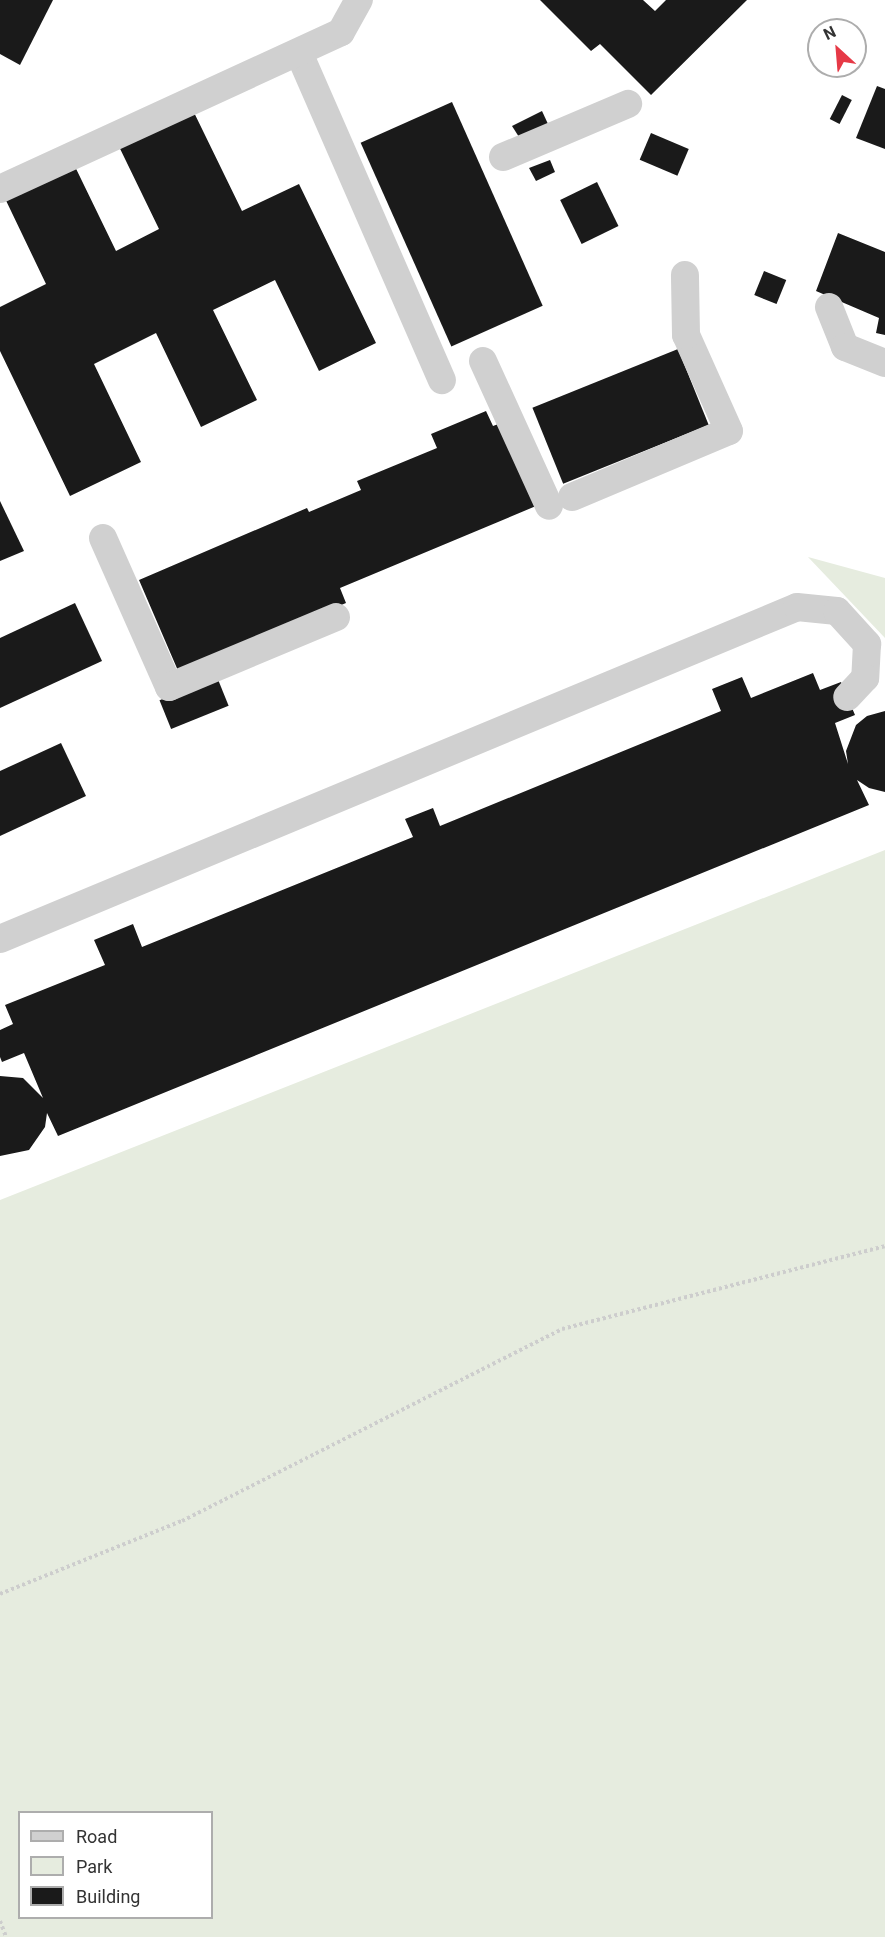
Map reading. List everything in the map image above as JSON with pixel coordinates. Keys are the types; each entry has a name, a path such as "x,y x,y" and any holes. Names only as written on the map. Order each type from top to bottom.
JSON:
{"lane":[{"path":"0,189 341,32 359,0"},
{"path":"299,53 441,380"},
{"path":"503,157 628,104"},
{"path":"483,362 560,501 729,431 686,335 685,275"},
{"path":"829,307 845,347 885,363"},
{"path":"103,538 170,687 336,617"},
{"path":"0,939 797,607 837,611 867,644 865,678 847,697"}],"path":[{"path":"0,1594 182,1521 562,1329 885,1246"},
{"path":"0,1921 6,1937"}],"green space":[{"path":"808,557 885,578 885,638"},
{"path":"885,850 885,1937 0,1937 0,1200"}],"building":[{"path":"0,0 53,0 20,65 0,54"},
{"path":"540,0 643,0 655,11 666,0 747,0 651,95 600,44 591,51"},
{"path":"877,86 885,89 885,149 856,138"},
{"path":"184,92 242,211 299,184 376,343 319,371 275,280 213,310 257,400 201,427 156,333 94,364 141,462 70,496 0,351 0,307 46,284 0,188 65,146 116,251 159,229 110,128"},
{"path":"842,95 852,100 840,124 830,119"},
{"path":"452,102 543,306 451,346 361,143"},
{"path":"542,111 548,124 519,137 512,126"},
{"path":"651,133 689,149 677,176 640,160"},
{"path":"550,160 555,172 536,181 529,168"},
{"path":"597,182 618,226 582,244 560,200"},
{"path":"838,233 885,252 885,335 876,333 879,318 816,291"},
{"path":"764,271 786,280 777,304 754,295"},
{"path":"678,349 709,425 563,484 532,408"},
{"path":"486,411 493,426 501,423 536,506 340,588 346,603 179,673 139,580 307,508 309,512 361,490 357,481 437,448 431,434"},
{"path":"0,501 24,551 0,561"},
{"path":"75,603 102,661 0,708 0,638"},
{"path":"813,673 820,690 841,682 855,715 835,723 848,764 846,751 856,725 867,716 885,711 885,792 869,788 857,780 869,805 58,1136 47,1113 45,1127 29,1150 0,1156 0,1076 23,1078 43,1098 24,1053 2,1062 0,1030 13,1024 5,1005 105,965 94,940 133,924 142,947 413,837 405,819 433,808 440,826 721,711 712,689 742,677 751,698"},
{"path":"217,677 229,706 171,729 160,700"},
{"path":"61,743 86,796 0,836 0,771"}]}
